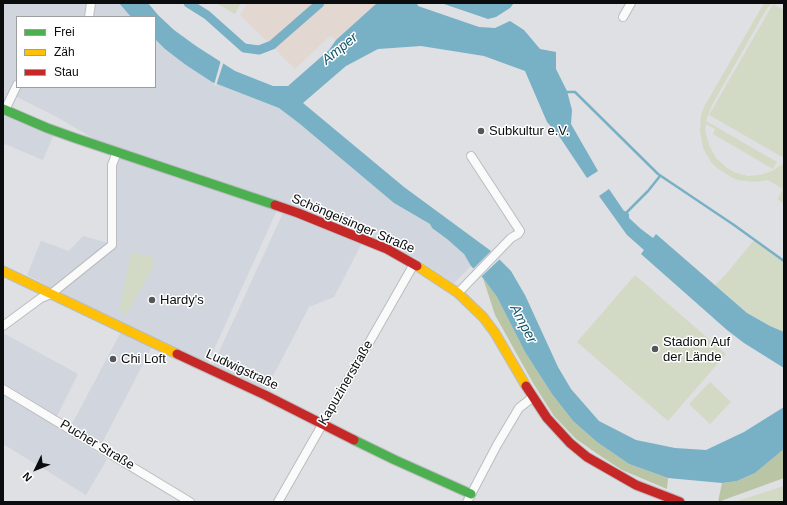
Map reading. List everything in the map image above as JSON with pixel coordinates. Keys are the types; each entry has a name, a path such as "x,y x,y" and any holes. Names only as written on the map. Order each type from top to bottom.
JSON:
{"street":[{"path":"89,16 91,3"},
{"path":"623,16 631,3"},
{"path":"4,110 16,87"},
{"name":"Schöngeisinger Straße","path":"4,110 54,131 298,213 387,249 414,264 458,293 483,317 547,418 570,443 601,466 664,502"},
{"path":"3,326 41,298 51,294 112,245 112,165 117,152"},
{"path":"458,293 511,238 518,234 520,230 471,156"},
{"name":"Kapuzinerstraße","path":"278,502 414,264"},
{"name":"Ludwigstraße","path":"3,271 265,395 469,498"},
{"name":"Pucher Straße","path":"3,389 190,502"},
{"path":"469,498 519,408 533,397"},
{"name":"Schöngeisinger Straße","path":"636,485 680,502"}],"shaded area":[{"path":"3,3 89,3 86,16 16,16 16,83 7,101 3,99"},
{"path":"95,3 119,3 130,16 93,16"},
{"path":"247,3 377,3 336,40 330,36 295,69 240,15"},
{"path":"156,40 165,49 212,82 279,108 394,203 430,224 432,228 464,254 471,266 454,283 416,258 359,232 283,203 96,140 55,116 15,96 19,88 156,88"},
{"path":"3,114 53,136 43,160 5,144 3,148"},
{"path":"112,153 277,210 206,367 27,275 41,241 69,251 83,236 112,244"},
{"path":"283,213 362,243 334,297 309,307 263,395 211,369"},
{"path":"121,332 152,347 102,443 72,424"},
{"path":"3,333 78,374 57,416 3,383"},
{"path":"3,393 107,459 86,495 3,444"}],"green space":[{"path":"216,3 241,3 235,14"},
{"path":"764,3 772,3 766,10 712,105 706,121 777,162 773,169 713,134 715,129 706,124 705,130 709,145 716,158 734,172 748,176 760,175 772,171 784,163 784,204 778,199 783,189 768,180 755,182 738,180 717,168 711,162 703,148 700,131 701,115 704,107"},
{"path":"773,4 784,10 784,158 709,115"},
{"path":"754,240 784,261 784,332 747,313 715,285"},
{"path":"131,253 151,256 154,265 126,315 120,308"},
{"path":"635,275 726,354 668,421 577,342"},
{"path":"483,278 497,297 525,352 552,394 573,421 597,442 629,464 668,478 667,489 622,470 576,439 554,416 533,383 495,315"},
{"path":"710,382 731,402 710,424 689,404"},
{"path":"784,449 784,478 718,502 722,483 737,481 755,473"},
{"path":"784,486 784,502 734,502"}],"water":[{"path":"119,3 148,3 174,30 196,46 235,71 273,86 288,86 329,50 336,40 377,3 417,3 418,6 479,27 495,28 510,21 524,30 540,49 556,52 556,69 567,91 572,110 571,124 598,171 587,178 559,136 547,122 525,71 484,56 421,46 378,49 346,66 303,103 404,187 491,251 511,271 525,295 558,367 571,389 599,421 636,440 675,448 706,450 744,432 784,407 784,449 755,473 737,481 722,483 668,478 629,464 597,442 573,421 552,394 525,352 497,297 483,278 471,266 464,254 432,228 430,224 394,203 279,108 212,82 165,49 156,40 156,16 130,16"},
{"path":"441,3 514,3 510,8 496,17 488,19"},
{"path":"609,189 624,211 629,214 629,218 641,229 653,238 656,234 747,313 784,332 784,368 744,343 727,330 641,254 644,250 627,235 599,196"}],"pier":[{"path":"221,60 224,61 216,86 214,85"},
{"path":"493,249 501,258 480,278 472,270"}],"waterway":[{"name":"Amper","path":"188,3 207,15 244,48 259,50 272,45 320,3"},
{"name":"Amper","path":"564,92 575,92 658,174 734,225 784,261"},
{"path":"627,212 648,191 660,176"}],"traffic: fast":[{"path":"3,109 75,138 275,205"},
{"path":"354,440 471,494"}],"traffic: slow":[{"path":"417,266 458,293 483,317 495,333 526,386"},
{"path":"3,271 177,354"}],"traffic: jam":[{"path":"275,205 387,249 417,266"},
{"path":"177,354 265,395 354,440"},
{"path":"526,386 547,418 570,443 587,457 636,485 680,502"}],"place":[{"name":"Subkultur e.V.","path":"481,131"},
{"name":"Hardy's","path":"152,300"},
{"name":"Stadion Auf der Lände","path":"655,349"},
{"name":"Chi Loft","path":"113,359"}]}
